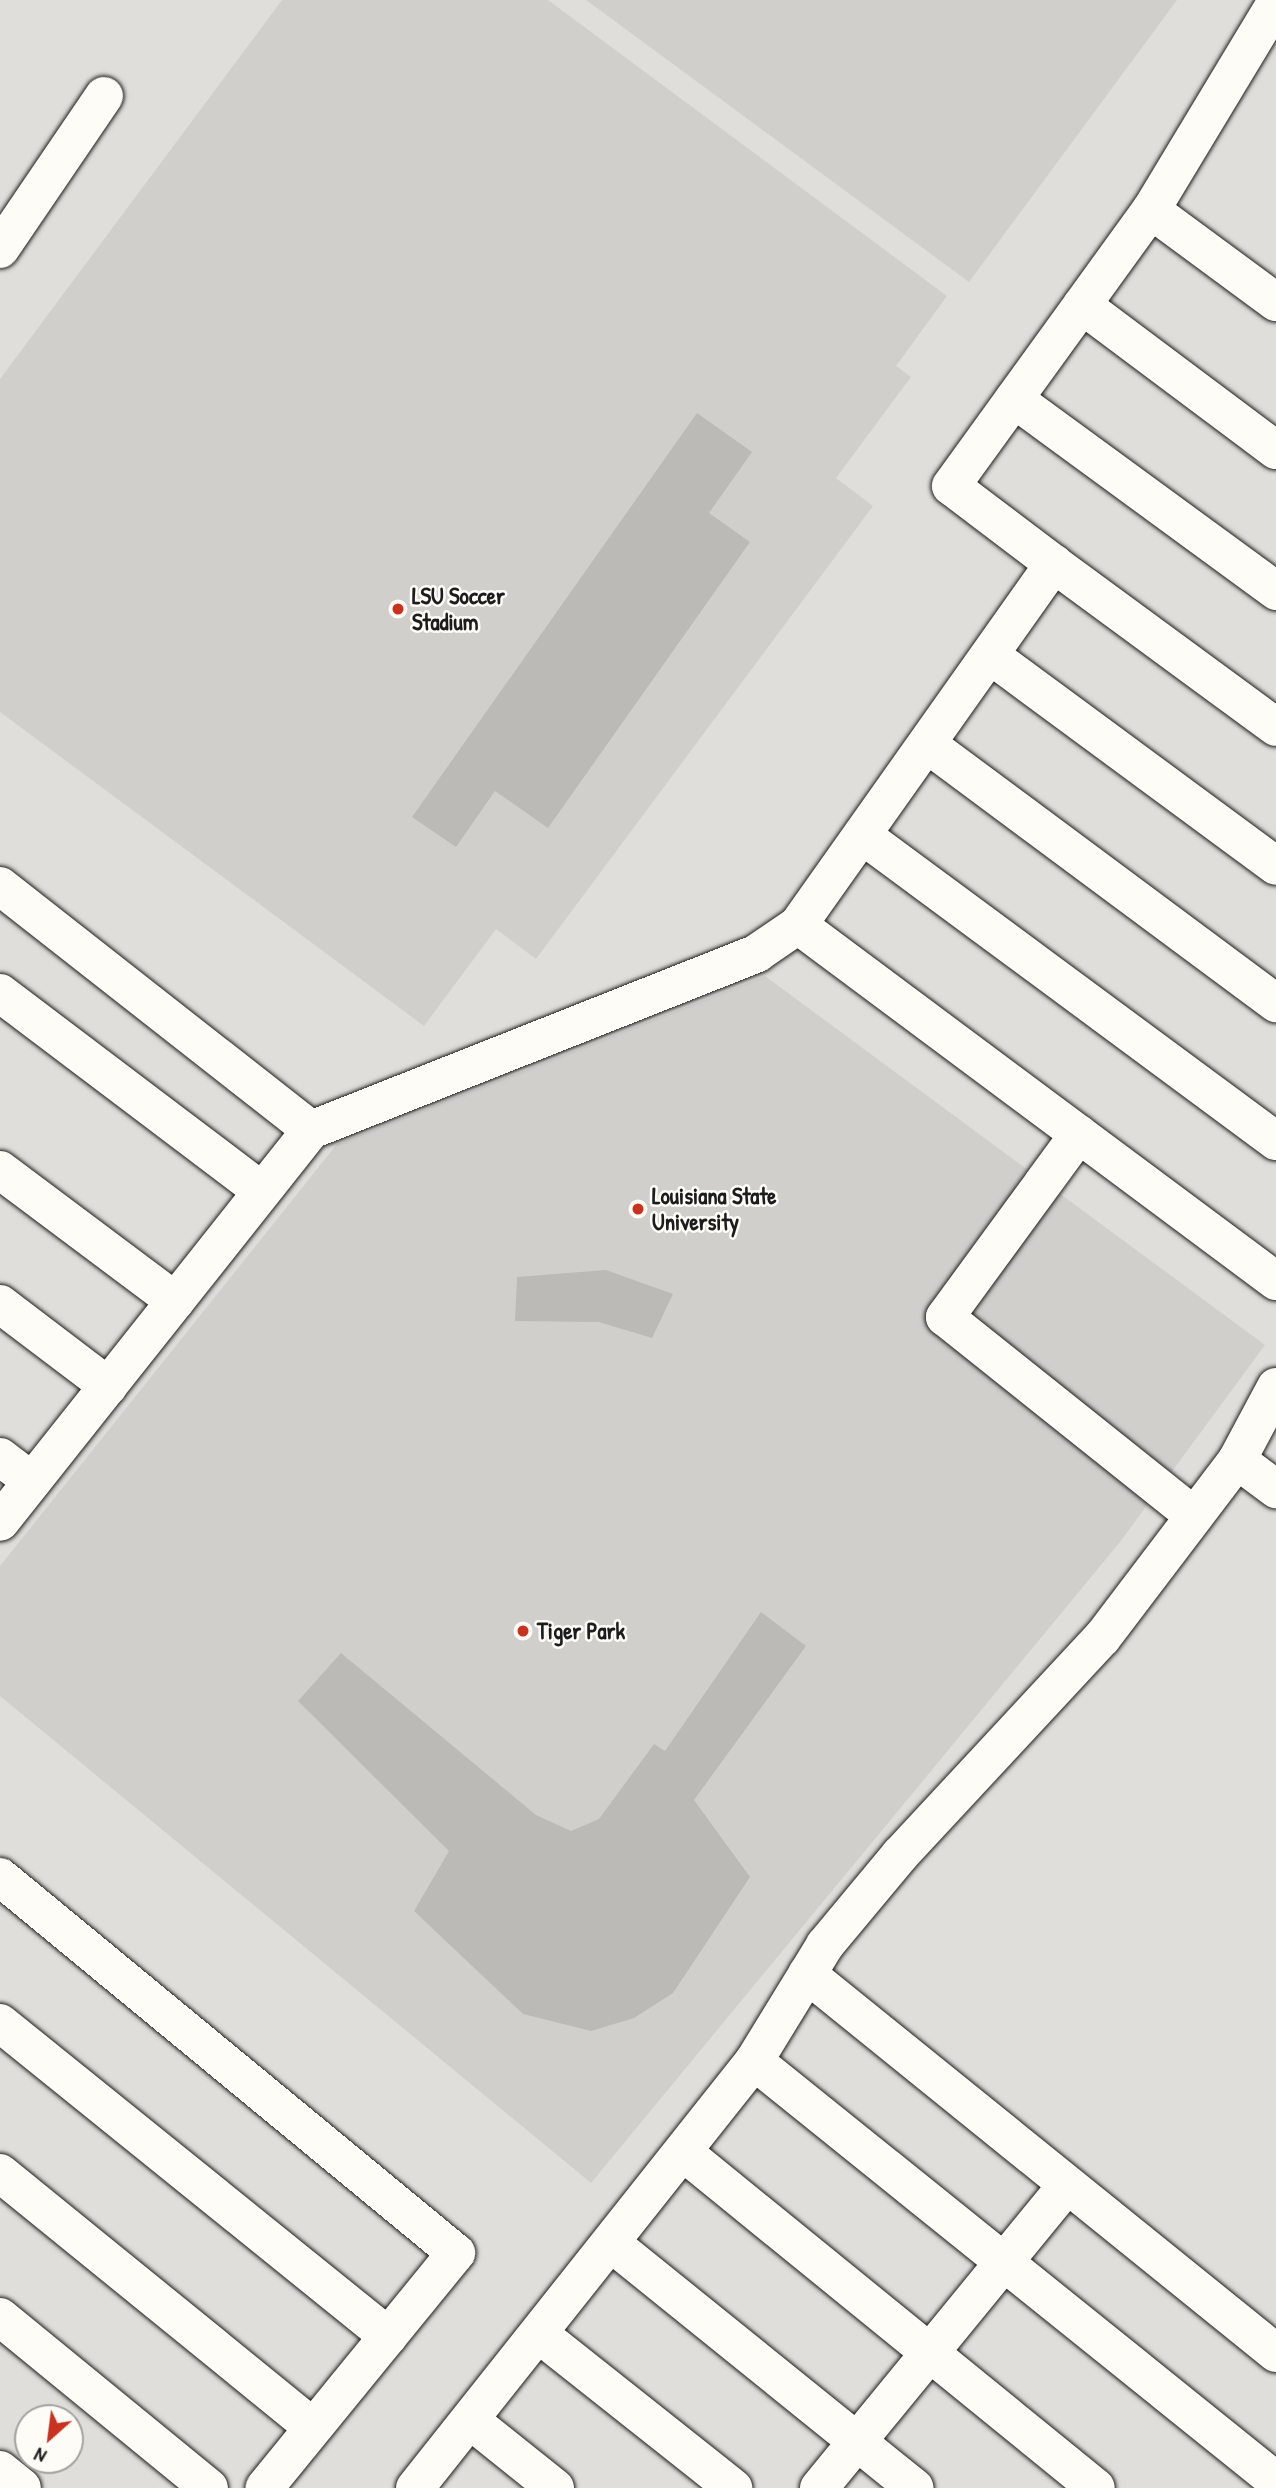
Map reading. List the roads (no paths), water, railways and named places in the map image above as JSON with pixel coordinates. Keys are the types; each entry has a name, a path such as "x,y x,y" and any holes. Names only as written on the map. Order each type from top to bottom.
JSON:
{"lane":[{"path":"1276,3 1152,210 951,486 1276,727"},
{"path":"0,249 104,96"},
{"path":"1152,210 1276,302"},
{"path":"1082,305 1276,450"},
{"path":"1014,399 1276,591"},
{"path":"0,1522 311,1130 757,953 798,925 1054,564"},
{"path":"990,655 1276,866"},
{"path":"927,744 1276,1003"},
{"path":"862,835 1276,1141"},
{"path":"0,886 311,1130"},
{"path":"798,925 1276,1281"},
{"path":"0,993 262,1191"},
{"path":"1079,1134 945,1317 1194,1517"},
{"path":"0,1170 175,1301"},
{"path":"0,1304 108,1386"},
{"path":"415,2488 754,2061 807,1974 900,1855 1102,1638 1237,1460 1276,1387"},
{"path":"0,1457 32,1481"},
{"path":"1237,1460 1276,1489"},
{"path":"0,1877 456,2253 264,2488"},
{"path":"807,1974 1066,2186 1276,2353"},
{"path":"0,2023 388,2336"},
{"path":"754,2061 1006,2261 1276,2481"},
{"path":"683,2152 1096,2488"},
{"path":"0,2173 313,2427"},
{"path":"819,2488 1066,2186"},
{"path":"611,2243 915,2488"},
{"path":"0,2317 209,2488"},
{"path":"539,2334 733,2488"},
{"path":"470,2420 555,2488"},
{"path":"0,2470 22,2488"}],"place":[{"name":"LSU Soccer Stadium","path":"398,609"},
{"name":"Louisiana State University","path":"638,1209"},
{"name":"Tiger Park","path":"523,1631"}]}
